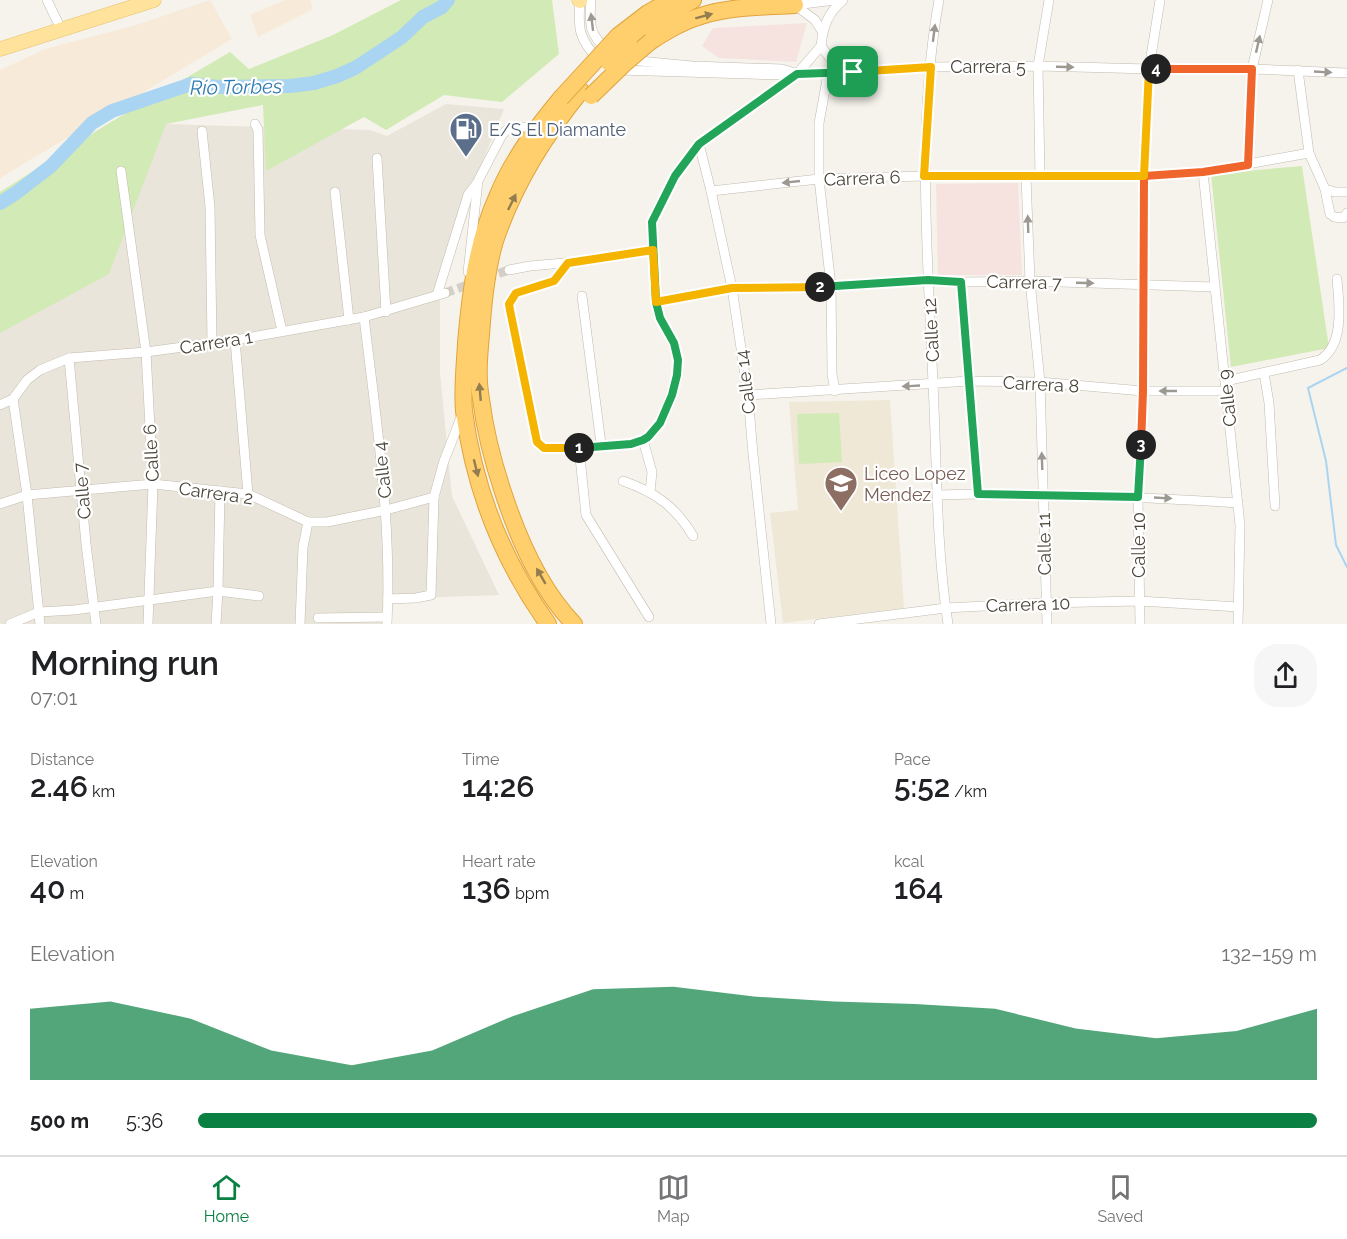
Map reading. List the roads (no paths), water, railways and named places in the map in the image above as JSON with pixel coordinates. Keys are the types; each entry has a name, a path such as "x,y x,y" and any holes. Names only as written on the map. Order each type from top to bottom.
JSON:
{"highway":[{"path":"548,624 518,577 496,535 474,461 464,410 469,309 482,239 496,197 543,130 561,98 662,0"},
{"path":"648,13 672,0"},
{"path":"586,94 623,40 693,0"},
{"path":"574,624 541,577 515,527 495,466 480,398 482,316 495,243 543,130 651,41 669,29 702,15 795,5"}],"main road":[{"path":"0,49 154,0"}],"street":[{"path":"47,0 61,29"},
{"name":"Carrera 5","path":"582,0 579,26 581,36 596,57 613,69 780,75 931,67 1038,66 1298,70 1347,73"},
{"path":"795,5 835,0"},
{"path":"568,263 554,281 516,293 509,304 537,442 544,448 579,448 601,444 620,445 643,440 660,423 672,395 678,360 674,343 660,318 656,302 652,222 657,210 675,176 699,144 797,74 821,46 822,31 830,14 843,0"},
{"name":"Calle 12","path":"939,0 933,32 924,176 937,495 948,624"},
{"path":"1040,176 1038,66 1049,0"},
{"name":"Calle 10","path":"1140,624 1138,497 1143,391 1144,176 1149,69 1160,0"},
{"path":"1248,165 1252,69 1268,0"},
{"path":"795,5 811,16 822,31"},
{"path":"821,46 829,58 840,67 853,72"},
{"path":"1298,70 1309,153 1325,189 1330,214 1343,218 1347,213"},
{"path":"828,74 819,123 819,179 831,286 832,374 835,391"},
{"path":"255,124 258,130 260,235 282,331"},
{"path":"469,309 468,265 478,181 502,135 510,128 543,130"},
{"path":"202,131 210,207 212,343"},
{"name":"Calle 14","path":"699,144 732,288 748,395 771,624"},
{"name":"Carrera 6","path":"711,190 819,179 924,176 1144,176 1203,172 1309,153"},
{"path":"377,158 386,312"},
{"name":"Calle 6","path":"121,171 146,352 153,484 147,624"},
{"name":"Calle 9","path":"1203,172 1238,503 1240,543 1238,624"},
{"name":"Calle 11","path":"1026,176 1030,281 1040,382 1047,624"},
{"name":"Carrera 1","path":"0,405 13,399 27,380 40,370 69,358 146,352 235,340 364,317 441,294 468,195 478,181"},
{"path":"1325,189 1347,192"},
{"path":"335,192 349,320"},
{"path":"509,270 653,250"},
{"name":"Carrera 8","path":"748,395 970,381 1040,382 1143,391 1226,386 1328,356 1334,345 1339,320 1337,279"},
{"name":"Carrera 7","path":"656,302 732,288 831,286 928,280 1214,287"},
{"path":"961,282 978,494"},
{"path":"582,296 601,444"},
{"name":"Calle 4","path":"364,317 386,510 387,621"},
{"path":"235,340 248,494"},
{"name":"Calle 7","path":"69,358 96,624"},
{"path":"1264,373 1269,403 1275,506"},
{"path":"13,399 27,495 40,624"},
{"path":"388,599 431,595 434,497 447,452 464,410"},
{"path":"643,440 652,472 650,492"},
{"path":"579,448 586,515 649,617"},
{"path":"623,481 650,492 684,521 693,536"},
{"name":"Carrera 2","path":"0,504 27,495 153,484 248,494 308,522 343,520 434,497"},
{"path":"216,624 220,491"},
{"path":"937,495 1138,497 1238,503"},
{"path":"300,624 303,547 308,522"},
{"path":"10,624 39,612 94,608 218,591 259,596"},
{"name":"Carrera 10","path":"819,624 946,608 1046,603 1139,601 1239,607"},
{"path":"318,618 387,621"}],"waterway":[{"name":"Río Torbes","path":"0,203 51,166 92,123 112,111 191,84 217,87 290,86 314,83 337,76 355,68 402,37 423,17 442,7 448,0"},
{"path":"1347,368 1308,388 1326,461 1336,545 1347,567"}],"tunnel":[{"path":"486,278 509,270"},
{"path":"445,293 473,283"}],"place":[{"name":"E/S El Diamante","path":"466,158"},
{"name":"Liceo Lopez Mendez","path":"841,512"}]}
